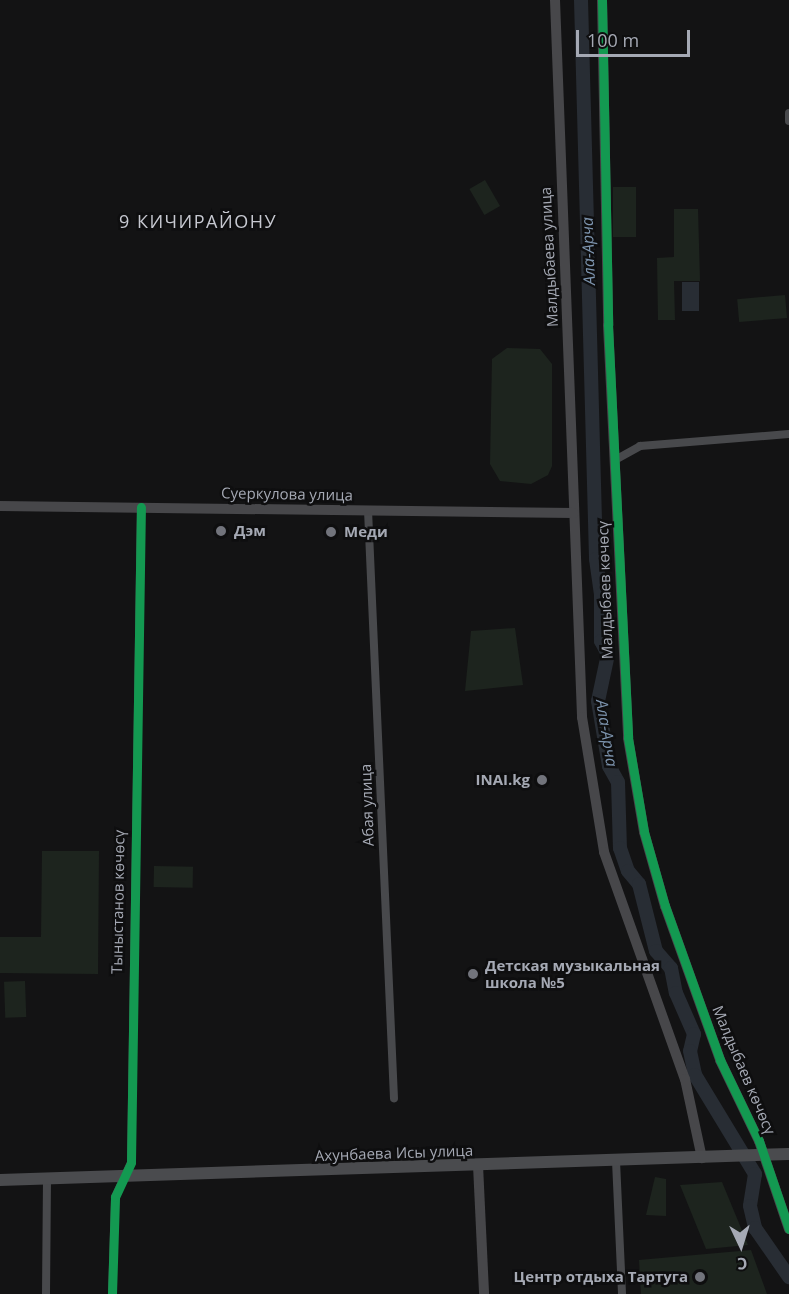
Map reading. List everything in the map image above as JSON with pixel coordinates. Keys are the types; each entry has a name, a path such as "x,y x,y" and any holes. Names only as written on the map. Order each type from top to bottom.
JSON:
{"main road":[{"name":"Ахунбаева Исы улица","path":"0,1180 125,1178 789,1154"}],"street":[{"name":"Малдыбаева улица","path":"555,0 574,513"},
{"name":"Малдыбаев көчөсү","path":"602,0 608,325 628,729 644,832 665,906 720,1060 758,1155"},
{"path":"789,113 789,121"},
{"path":"615,460 640,446 789,434"},
{"name":"Суеркулова улица","path":"0,506 574,513"},
{"name":"Тыныстанов көчөсү","path":"112,1294 115,1197 131,1162 141,507"},
{"name":"Абая улица","path":"368,510 394,1098"},
{"name":"Малдыбаев көчөсү","path":"574,513 582,717 599,832 621,909 692,1102 702,1158"},
{"path":"758,1155 789,1229"},
{"path":"616,1161 622,1294"},
{"path":"478,1165 484,1294"},
{"path":"46,1294 47,1180"}],"shaded area":[{"path":"485,180 500,206 484,215 469,189"},
{"path":"613,187 636,187 636,237 613,237"},
{"path":"674,209 698,209 700,281 674,281 675,320 658,320 657,258 674,257"},
{"path":"682,282 699,282 699,311 682,311"},
{"path":"785,295 787,318 739,322 737,299"},
{"path":"507,348 540,349 552,364 552,466 548,475 531,484 500,481 490,464 492,359"},
{"path":"515,628 523,685 465,691 471,631"},
{"path":"42,851 99,851 98,974 0,973 0,937 41,937"},
{"path":"154,866 193,867 193,888 154,887"},
{"path":"25,981 26,1017 5,1018 4,982"},
{"path":"655,1177 666,1179 666,1216 646,1215"},
{"path":"722,1182 748,1245 706,1249 680,1185"},
{"name":"Центр отдыха Тартуга","path":"751,1250 767,1294 641,1294 639,1260"}],"waterway":[{"name":"Ала-Арча","path":"581,0 596,559 601,595 601,641 608,654 598,701 609,766 618,782 620,848 628,871 639,884 656,951 671,968 676,993 694,1034 690,1051 695,1075 755,1174 750,1206 755,1228 789,1277"}],"cycle path":[{"path":"602,0 608,325 628,738 644,832 665,906 720,1060 759,1141 789,1229"},
{"path":"112,1294 115,1197 131,1162 141,507"}],"place":[{"name":"Дэм","path":"221,531"},
{"name":"Меди","path":"331,532"},
{"name":"INAI.kg","path":"542,780"},
{"name":"Детская музыкальная школа №5","path":"473,974"},
{"name":"Центр отдыха Тартуга","path":"700,1277"}],"district":[{"name":"9 КИЧИРАЙОНУ","path":"198,221"}]}
